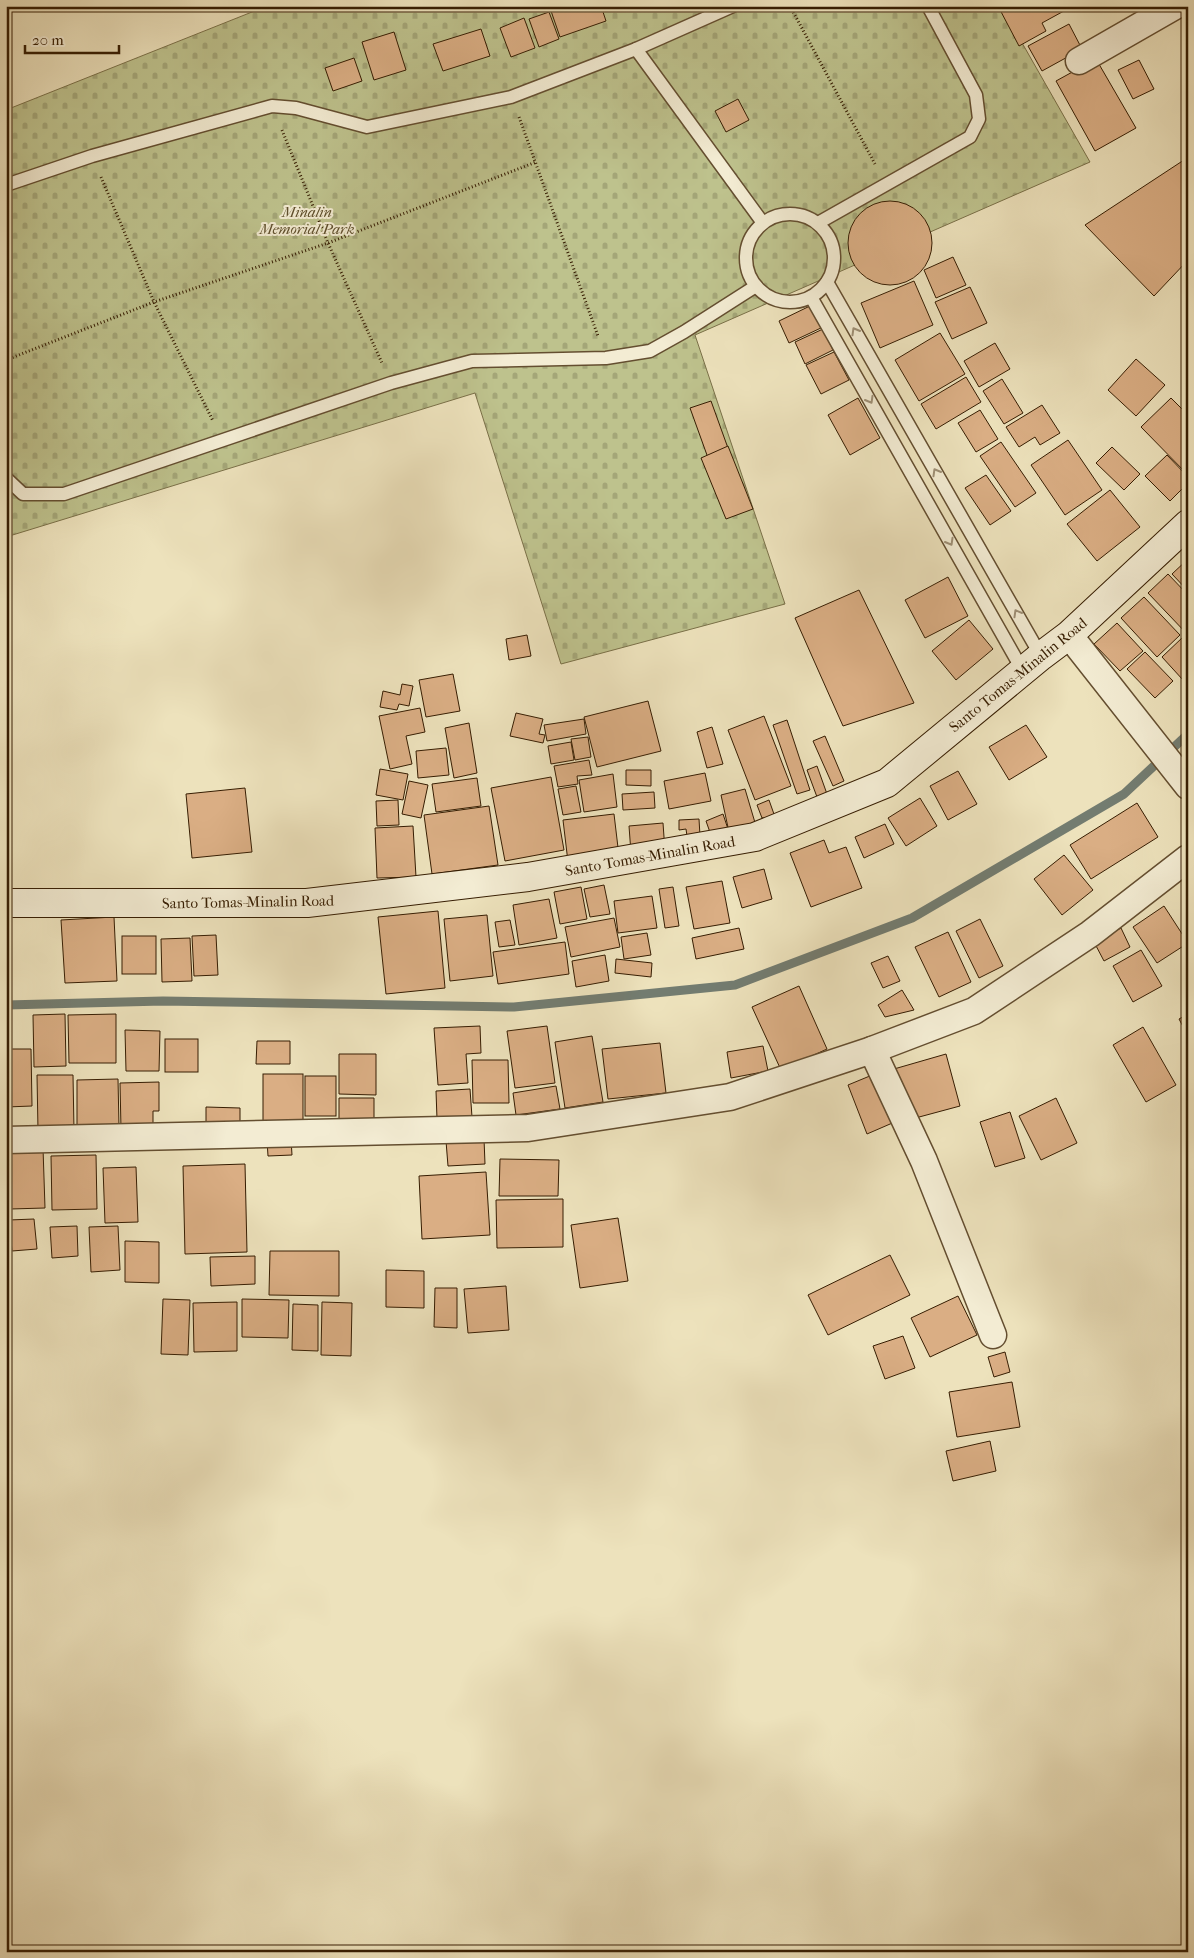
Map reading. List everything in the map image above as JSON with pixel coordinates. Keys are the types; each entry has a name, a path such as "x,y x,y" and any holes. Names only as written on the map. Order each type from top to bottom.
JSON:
{"street":[{"path":"1079,60 1175,6"},
{"name":"Santo Tomas-Minalin Road","path":"6,903 307,903 528,877 755,837 887,783 1032,663 1069,635 1188,524"},
{"path":"1069,635 1184,781"},
{"path":"6,1140 528,1128 730,1098 872,1050 974,1011 1090,934 1188,858"},
{"path":"872,1050 924,1161 993,1335"}],"lane":[{"path":"6,185 92,156 272,106 296,108 366,127 511,97 636,49 733,6"},
{"path":"818,223 970,137 979,119 976,95 928,6"},
{"path":"636,49 763,223"},
{"path":"790,214 805,216 818,223 828,235 834,251 833,267 827,282 811,297 800,301 782,301 765,294 756,286 747,271 746,253 751,236 763,223 776,216 790,214"},
{"path":"827,282 1032,663"},
{"path":"6,478 23,494 64,494 391,383 472,361 606,358 650,351 684,332 756,286"},
{"path":"811,297 1032,663"}],"path":[{"path":"790,6 886,186"},
{"path":"511,97 606,358"},
{"path":"272,106 328,243 391,383"},
{"path":"92,156 154,302 223,441"},
{"path":"6,360 154,302 328,243 536,162"}],"green space":[{"name":"Minalin Memorial Park","path":"267,6 1001,6 1090,162 695,335 785,604 561,664 475,393 6,537 6,110"}],"building":[{"path":"556,6 601,6 606,21 560,37 550,8"},
{"path":"998,6 1073,6 1042,23 1046,31 1019,46"},
{"path":"549,12 559,39 539,47 529,19"},
{"path":"524,18 535,48 511,57 500,28"},
{"path":"1069,24 1082,49 1042,71 1028,46"},
{"path":"481,29 490,56 443,71 433,44"},
{"path":"394,32 406,70 374,80 362,42"},
{"path":"354,58 362,81 333,91 325,68"},
{"path":"1096,59 1136,128 1095,151 1056,81"},
{"path":"1139,60 1154,89 1133,99 1118,70"},
{"path":"738,99 749,120 726,132 715,111"},
{"path":"1187,158 1188,260 1154,296 1085,225"},
{"path":"890,201 906,204 920,213 929,227 932,243 929,259 920,273 906,282 890,285 874,282 860,273 851,259 848,243 851,227 860,213 874,204"},
{"path":"953,257 966,285 936,298 924,270"},
{"path":"914,281 933,325 880,348 861,303"},
{"path":"970,287 987,323 952,339 935,302"},
{"path":"812,305 823,327 789,343 779,321"},
{"path":"823,329 833,350 805,364 795,342"},
{"path":"940,333 965,374 919,401 895,360"},
{"path":"995,343 1010,369 979,387 964,361"},
{"path":"834,352 849,380 821,394 806,365"},
{"path":"1136,359 1165,385 1136,416 1108,390"},
{"path":"966,377 981,402 936,429 921,404"},
{"path":"1002,379 1023,413 1004,424 983,391"},
{"path":"858,398 880,438 850,455 828,415"},
{"path":"1171,398 1188,415 1188,475 1141,427"},
{"path":"711,401 733,462 712,469 690,408"},
{"path":"1042,405 1060,433 1040,445 1035,437 1019,447 1006,427"},
{"path":"980,410 998,439 976,452 958,423"},
{"path":"1068,440 1102,490 1065,515 1031,465"},
{"path":"1001,442 1036,493 1015,507 980,456"},
{"path":"728,446 753,509 726,519 701,458"},
{"path":"1112,447 1140,474 1124,490 1096,463"},
{"path":"1167,455 1188,477 1188,483 1170,501 1145,476"},
{"path":"986,475 1011,511 990,525 965,488"},
{"path":"1110,490 1140,527 1097,561 1067,524"},
{"path":"1188,559 1188,591 1172,574"},
{"path":"1168,574 1188,595 1188,635 1148,593"},
{"path":"948,577 968,616 925,638 905,600"},
{"path":"859,590 914,703 843,726 795,618"},
{"path":"1144,597 1180,635 1157,657 1121,618"},
{"path":"969,620 993,649 956,680 932,651"},
{"path":"1117,623 1143,651 1120,671 1094,644"},
{"path":"527,635 531,656 509,660 506,639"},
{"path":"1183,637 1188,642 1188,676 1183,680 1162,657"},
{"path":"1145,652 1173,681 1155,698 1127,669"},
{"path":"453,674 460,711 426,717 419,680"},
{"path":"402,684 413,686 409,706 399,704 397,710 380,707 383,691 400,695"},
{"path":"648,701 661,751 597,767 584,717"},
{"path":"420,708 425,732 406,736 412,764 390,769 379,716"},
{"path":"516,713 543,719 539,734 545,735 543,743 510,736"},
{"path":"764,716 791,786 755,800 728,730"},
{"path":"584,719 586,734 547,741 544,725"},
{"path":"787,720 810,790 797,794 773,725"},
{"path":"469,723 477,773 454,778 445,728"},
{"path":"1026,725 1047,757 1009,780 989,747"},
{"path":"712,727 723,764 707,768 697,732"},
{"path":"825,736 844,781 833,786 813,741"},
{"path":"588,737 591,757 575,760 571,739"},
{"path":"571,742 574,760 551,764 548,746"},
{"path":"446,748 449,775 418,778 416,751"},
{"path":"589,760 592,775 577,776 578,784 558,787 554,766"},
{"path":"817,766 827,794 817,797 807,770"},
{"path":"380,769 408,774 403,800 376,795"},
{"path":"626,770 651,770 651,786 626,785"},
{"path":"958,771 977,804 948,820 930,786"},
{"path":"705,773 711,801 669,809 664,781"},
{"path":"613,774 617,807 584,812 579,780"},
{"path":"551,777 564,850 505,861 491,788"},
{"path":"477,778 481,806 436,812 432,784"},
{"path":"409,781 428,785 421,818 402,814"},
{"path":"576,786 581,812 563,815 558,789"},
{"path":"245,788 252,852 192,858 186,794"},
{"path":"745,789 756,826 729,832 721,795"},
{"path":"654,792 655,808 623,810 622,794"},
{"path":"920,798 937,826 906,846 888,818"},
{"path":"398,800 399,825 377,826 376,801"},
{"path":"769,800 775,817 762,818 757,805"},
{"path":"1137,803 1158,837 1091,879 1070,845"},
{"path":"489,806 498,865 432,874 424,815"},
{"path":"614,814 619,856 568,862 563,820"},
{"path":"723,814 729,832 712,838 706,821"},
{"path":"699,819 700,836 687,836 686,829 679,830 679,820"},
{"path":"663,823 665,851 631,853 629,826"},
{"path":"885,824 894,844 864,858 855,837"},
{"path":"413,826 416,877 377,878 375,828"},
{"path":"824,840 829,853 846,847 862,888 811,907 790,853"},
{"path":"1064,855 1093,890 1062,915 1034,879"},
{"path":"764,869 772,899 742,908 733,877"},
{"path":"722,881 730,923 694,929 686,887"},
{"path":"604,885 610,914 590,917 584,889"},
{"path":"581,887 587,919 560,924 554,892"},
{"path":"673,887 679,926 665,928 659,889"},
{"path":"652,896 657,928 618,933 614,901"},
{"path":"549,899 557,938 519,945 513,905"},
{"path":"1164,906 1188,943 1157,963 1133,927"},
{"path":"438,911 445,988 386,994 378,917"},
{"path":"487,915 493,976 450,981 444,919"},
{"path":"114,917 117,981 65,983 61,920"},
{"path":"614,918 620,947 571,957 565,927"},
{"path":"980,919 1003,966 979,978 956,931"},
{"path":"510,920 515,945 499,947 495,922"},
{"path":"739,928 744,949 696,959 692,938"},
{"path":"1121,928 1130,947 1104,961 1094,942"},
{"path":"948,932 971,982 939,997 915,947"},
{"path":"647,933 651,955 624,959 621,937"},
{"path":"216,935 218,975 194,976 192,936"},
{"path":"122,936 156,936 156,974 122,974"},
{"path":"190,938 192,981 162,982 161,939"},
{"path":"565,942 569,974 498,984 493,952"},
{"path":"1141,950 1162,986 1133,1002 1113,966"},
{"path":"605,955 609,981 576,987 572,961"},
{"path":"888,956 900,981 883,988 871,963"},
{"path":"616,959 652,963 651,977 615,973"},
{"path":"799,986 827,1049 781,1070 752,1007"},
{"path":"902,990 914,1010 885,1017 878,1005"},
{"path":"65,1014 66,1066 34,1067 33,1015"},
{"path":"116,1014 116,1063 69,1063 68,1015"},
{"path":"1188,1014 1188,1036 1179,1019"},
{"path":"480,1026 481,1053 466,1054 468,1083 438,1085 434,1028"},
{"path":"547,1026 555,1083 515,1088 507,1031"},
{"path":"1143,1027 1176,1085 1146,1102 1113,1045"},
{"path":"125,1030 160,1031 159,1071 126,1071"},
{"path":"592,1036 603,1102 565,1108 555,1042"},
{"path":"165,1039 198,1039 198,1072 165,1072"},
{"path":"257,1041 290,1041 290,1064 256,1064"},
{"path":"660,1043 666,1093 608,1099 602,1049"},
{"path":"763,1046 768,1071 731,1078 727,1052"},
{"path":"6,1049 31,1049 32,1106 6,1107"},
{"path":"339,1054 376,1054 376,1095 339,1094"},
{"path":"946,1054 960,1106 908,1120 894,1069"},
{"path":"472,1060 508,1060 509,1103 473,1103"},
{"path":"877,1073 897,1121 867,1134 848,1085"},
{"path":"263,1074 303,1074 303,1130 263,1130"},
{"path":"37,1075 73,1075 74,1131 38,1131"},
{"path":"305,1076 336,1076 336,1116 305,1116"},
{"path":"118,1079 119,1127 77,1127 77,1080"},
{"path":"159,1082 159,1111 153,1111 153,1129 121,1129 120,1083"},
{"path":"556,1086 560,1109 516,1115 513,1093"},
{"path":"470,1089 472,1117 437,1119 436,1091"},
{"path":"339,1098 374,1098 374,1122 339,1121"},
{"path":"1056,1098 1077,1143 1041,1160 1019,1116"},
{"path":"206,1107 240,1108 240,1127 206,1127"},
{"path":"1010,1112 1025,1158 995,1167 980,1122"},
{"path":"291,1139 292,1155 268,1156 267,1140"},
{"path":"484,1139 485,1164 448,1166 446,1141"},
{"path":"43,1148 45,1208 10,1209 8,1150"},
{"path":"96,1155 97,1209 52,1210 51,1156"},
{"path":"500,1159 559,1160 558,1196 499,1196"},
{"path":"245,1164 247,1252 185,1254 183,1166"},
{"path":"136,1167 138,1222 105,1223 103,1168"},
{"path":"486,1172 490,1235 422,1239 419,1176"},
{"path":"563,1199 563,1247 497,1248 496,1200"},
{"path":"618,1218 628,1281 580,1288 571,1225"},
{"path":"34,1219 37,1249 12,1251 9,1220"},
{"path":"77,1226 78,1256 52,1258 50,1227"},
{"path":"118,1226 120,1270 91,1272 89,1227"},
{"path":"125,1241 159,1242 159,1283 125,1282"},
{"path":"270,1251 339,1251 339,1296 269,1295"},
{"path":"890,1255 910,1295 828,1335 808,1295"},
{"path":"255,1256 255,1284 211,1286 210,1257"},
{"path":"386,1270 424,1271 424,1308 386,1307"},
{"path":"506,1286 509,1330 468,1333 464,1289"},
{"path":"435,1288 457,1288 457,1328 434,1327"},
{"path":"958,1296 977,1335 930,1357 911,1318"},
{"path":"163,1299 190,1300 188,1355 161,1354"},
{"path":"242,1299 289,1300 288,1338 242,1337"},
{"path":"237,1302 237,1351 194,1352 193,1303"},
{"path":"322,1302 352,1303 351,1356 321,1355"},
{"path":"293,1304 318,1305 318,1351 292,1350"},
{"path":"903,1336 915,1368 885,1379 873,1346"},
{"path":"1005,1352 1010,1372 994,1377 988,1357"},
{"path":"1012,1382 1020,1427 957,1437 949,1392"},
{"path":"990,1441 996,1471 953,1481 946,1451"}],"waterway":[{"path":"6,1005 163,1001 514,1007 735,985 912,918 1124,794 1188,734"}]}
